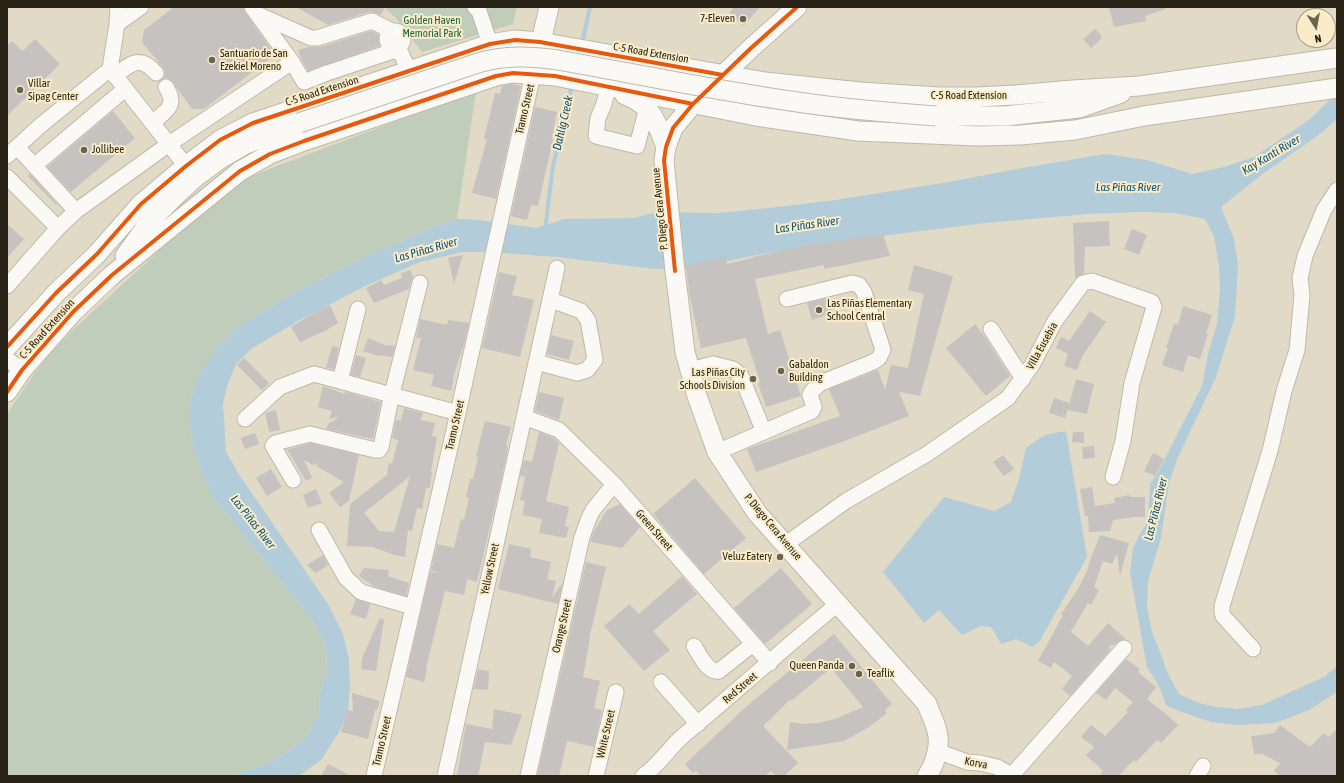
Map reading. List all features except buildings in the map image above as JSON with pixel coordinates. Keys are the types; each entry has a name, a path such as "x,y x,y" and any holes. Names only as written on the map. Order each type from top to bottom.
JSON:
{"main road":[{"path":"533,74 549,7"},
{"name":"P. Diego Cera Avenue","path":"793,8 693,104 673,128 666,147 664,160 667,202 686,352 697,396 717,452 757,512 927,704 938,732 937,751 931,771 927,776"},
{"name":"C-5 Road Extension","path":"7,347 56,293 97,254 141,204 220,140 253,123 490,44 515,40 540,42 764,82 860,92 938,97 1015,96 1073,90 1139,86 1337,58"},
{"name":"C-5 Road Extension","path":"112,275 151,220 175,196 197,176 220,159 244,145 299,123 478,63 502,57 527,56 558,60 760,96 874,112 936,116 1005,116 1078,108 1144,116"},
{"name":"C-5 Road Extension","path":"7,392 22,370 73,312 112,275 240,171 270,154 304,141 496,76 513,73 555,76 756,116 858,130 978,136 1020,135 1075,130 1144,116 1333,89"},
{"name":"C-5 Road Extension","path":"1078,108 1139,86"},
{"path":"606,87 643,104 656,121 666,147"},
{"name":"C-5 Road Extension","path":"97,254 151,220"}],"street":[{"path":"118,7 112,72 186,166"},
{"path":"117,24 141,7"},
{"path":"475,7 479,11 490,44"},
{"path":"254,10 311,38 317,38 372,21 392,31 398,31 402,35 403,40 399,50 409,71"},
{"path":"254,10 292,62 315,102"},
{"path":"304,82 327,72 399,50"},
{"path":"76,211 34,166 12,152 41,125 112,72 136,62 142,62 151,67 156,73"},
{"path":"7,286 58,228 76,211 169,144 292,62"},
{"name":"Tramo Street","path":"374,776 458,413 533,74"},
{"path":"152,122 169,108 171,104 171,98 166,87"},
{"path":"606,87 604,104 598,118 596,136 637,146 647,108"},
{"path":"34,166 125,89"},
{"path":"7,178 58,228"},
{"path":"1253,649 1223,616 1222,606 1270,451 1284,391 1296,350 1302,295 1300,278 1305,256 1324,210 1337,190"},
{"name":"Yellow Street","path":"445,776 557,268"},
{"name":"Villa Eusebia","path":"786,544 846,501 927,454 1008,398 1032,365 1055,321 1083,283 1092,281 1152,302 1154,307 1132,383 1123,441 1112,478"},
{"path":"293,480 273,446 274,443 310,434 376,450 379,450 381,447 392,394 420,283"},
{"path":"717,452 812,411 814,407 810,395 812,391 821,383 873,362 879,358 882,350 864,292 859,285 852,283 787,299"},
{"path":"536,362 577,373 587,370 595,360 588,320 581,311 551,300"},
{"path":"340,381 358,309"},
{"path":"991,329 1023,379"},
{"path":"7,359 22,370"},
{"path":"690,370 713,364 733,369 741,376 764,432"},
{"path":"245,419 280,387 314,374 458,413"},
{"name":"Green Street","path":"524,417 559,430 614,484 770,662"},
{"name":"Orange Street","path":"528,776 582,537 593,510 614,484"},
{"path":"319,530 346,578 361,592 413,606"},
{"name":"Red Street","path":"643,776 650,771 682,736 839,603"},
{"path":"694,646 710,670 715,672 719,671 753,644"},
{"path":"1013,776 1124,648"},
{"path":"661,682 698,724"},
{"name":"White Street","path":"596,776 616,692"},
{"name":"Korva","path":"937,751 967,762 980,762 997,767 1013,776"}],"green space":[{"name":"Golden Haven Memorial Park","path":"384,7 517,7 513,24 422,52 395,17"},
{"path":"476,91 457,219 433,227 350,264 285,298 244,323 194,386 190,406 190,426 194,450 201,472 214,499 312,619 326,648 327,672 320,693 319,714 306,737 283,755 262,766 234,776 7,776 7,414 36,371 54,349 75,328 199,214 245,179"}],"water":[{"path":"1337,93 1337,119 1320,134 1264,173 1221,207 1234,239 1238,266 1235,316 1216,377 1178,457 1169,483 1161,538 1148,581 1147,607 1152,632 1168,674 1179,694 1199,703 1216,707 1236,709 1262,705 1324,677 1337,666 1337,692 1309,710 1275,723 1237,725 1211,722 1166,705 1159,686 1147,667 1130,573 1133,548 1139,535 1148,522 1150,483 1156,476 1202,386 1208,354 1217,324 1220,289 1219,266 1214,236 1205,219 1175,213 1139,212 1088,214 985,223 857,239 762,254 692,268 655,269 557,257 489,252 462,252 420,262 363,287 300,320 251,349 236,364 227,386 223,404 226,452 240,476 328,604 343,634 349,660 350,688 348,711 339,732 321,760 299,776 234,776 262,766 283,755 306,737 319,714 320,693 327,672 326,648 312,619 214,499 201,472 194,450 190,426 190,406 194,386 203,368 220,344 244,323 285,298 350,264 433,227 457,219 479,220 536,228 564,219 633,218 658,212 719,213 769,208 835,200 949,182 1105,154 1147,160 1192,174 1224,167 1254,157 1309,120"},
{"path":"1066,431 1087,557 1039,642 1032,647 1016,639 1001,644 991,627 981,626 962,635 939,610 924,623 883,572 944,497 994,511 1011,502 1019,479 1026,448 1045,435"}],"waterway":[{"name":"Dahlig Creek","path":"582,44 590,7"},
{"name":"Dahlig Creek","path":"545,230 553,166 572,85"}],"cycle path":[{"path":"675,271 664,160 666,147 673,128 693,104 750,49 797,7"},
{"path":"7,347 56,293 97,254 141,204 220,140 253,123 490,44 515,40 540,42 723,75"},
{"path":"7,392 22,370 73,312 112,275 240,171 270,154 496,76 513,73 555,76 693,104"}],"place":[{"name":"7-Eleven","path":"743,19"},
{"name":"Santuario de San Ezekiel Moreno","path":"212,60"},
{"name":"Villar Sipag Center","path":"20,90"},
{"name":"Jollibee","path":"84,150"},
{"name":"Las Piñas Elementary School Central","path":"819,310"},
{"name":"Gabaldon Building","path":"781,371"},
{"name":"Las Piñas City Schools Division","path":"753,379"},
{"name":"Veluz Eatery","path":"780,557"},
{"name":"Queen Panda","path":"852,666"},
{"name":"Teaflix","path":"859,674"}],"water label":[{"name":"Kay Kanti River","path":"1271,155"},
{"name":"Las Piñas River","path":"1128,187"},
{"name":"Las Piñas River","path":"807,225"},
{"name":"Las Piñas River","path":"426,250"},
{"name":"Las Piñas River","path":"1156,509"},
{"name":"Las Piñas River","path":"253,522"}]}
